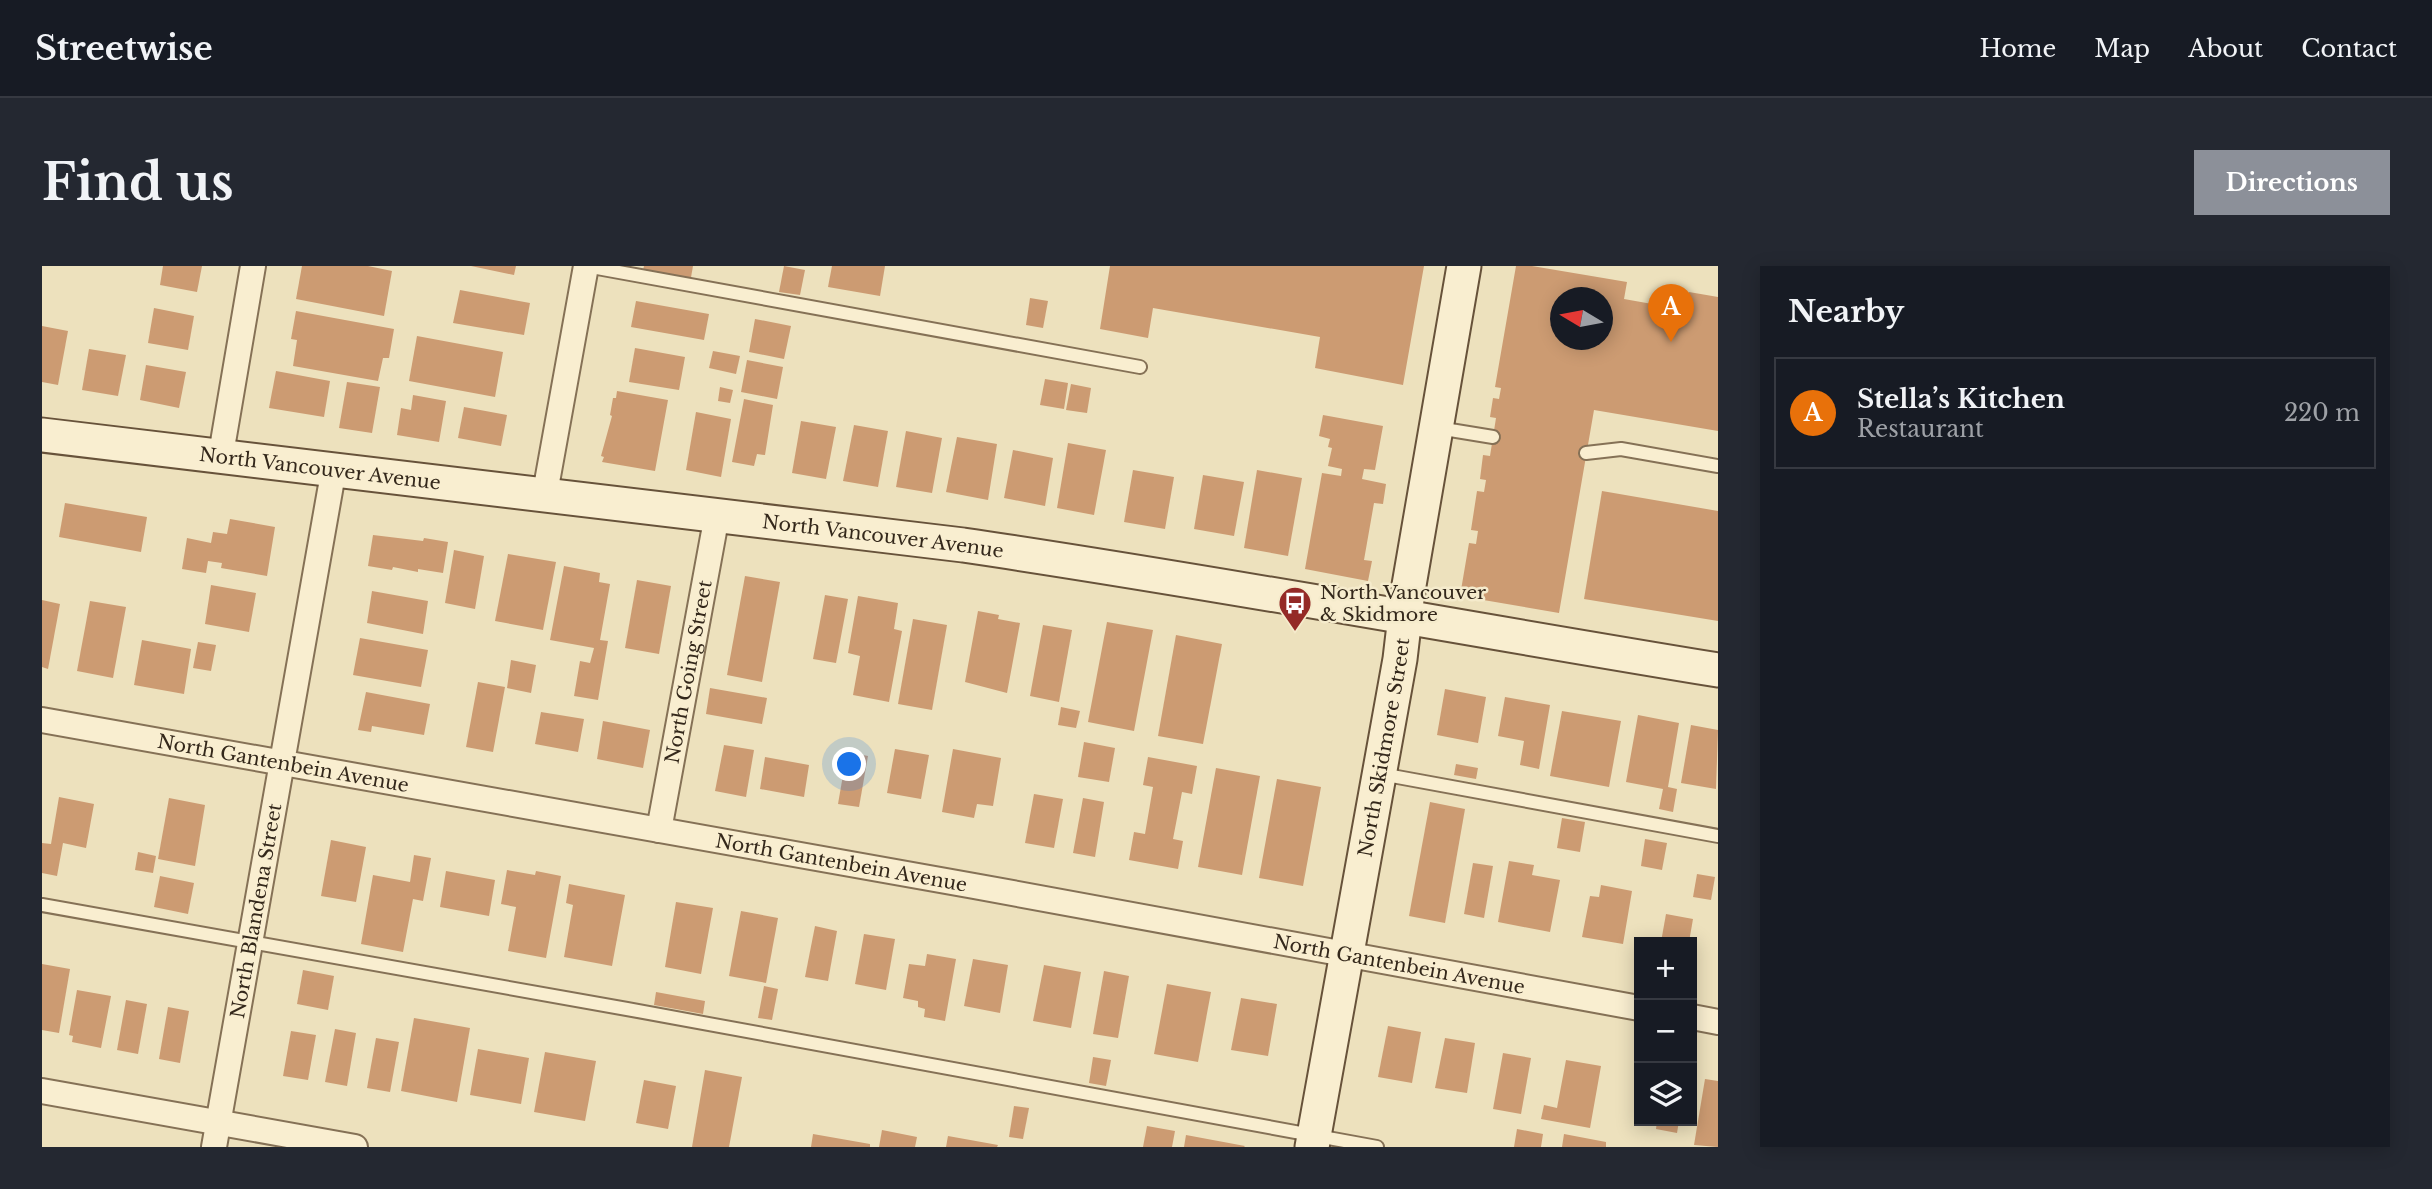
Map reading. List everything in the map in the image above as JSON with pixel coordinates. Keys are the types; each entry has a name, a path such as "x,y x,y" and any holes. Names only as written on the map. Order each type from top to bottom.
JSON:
{"main road":[{"name":"North Skidmore Street","path":"1314,1141 1380,773 1408,591 1464,266"},
{"name":"North Vancouver Avenue","path":"42,435 220,454 963,545 1112,567 1718,670"}],"street":[{"path":"220,454 253,266"},
{"path":"545,493 586,266"},
{"name":"North Blandena Street","path":"216,1135 334,468"},
{"name":"North Going Street","path":"659,830 718,515"},
{"name":"North Gantenbein Avenue","path":"42,720 1634,1007"},
{"path":"1697,1018 1718,1022"},
{"path":"42,1091 216,1135 355,1147"}],"lane":[{"path":"586,266 1140,367"},
{"path":"1436,428 1493,437"},
{"path":"1586,453 1621,449 1718,466"},
{"path":"1380,773 1718,836"},
{"path":"42,905 641,1012 1314,1141 1377,1147"}],"building":[{"path":"163,266 202,266 197,292 160,285"},
{"path":"302,266 368,266 392,271 384,316 296,299"},
{"path":"471,266 516,266 514,275"},
{"path":"644,266 693,266 690,283 642,274"},
{"path":"784,266 805,270 800,295 779,292"},
{"path":"832,266 885,266 880,296 828,287"},
{"path":"1110,266 1424,266 1403,385 1315,368 1320,337 1153,308 1148,338 1100,329"},
{"path":"1516,266 1532,266 1627,282 1624,299 1686,310 1689,292 1718,297 1718,431 1594,410 1559,613 1460,596 1469,543 1476,544 1478,531 1471,530 1477,491 1484,492 1486,480 1480,479 1483,455 1490,456 1496,418 1490,417 1493,398 1499,399 1501,388 1495,387"},
{"path":"460,290 530,303 524,335 453,323"},
{"path":"1030,298 1048,301 1043,328 1026,325"},
{"path":"636,301 709,314 704,340 631,327"},
{"path":"154,308 194,316 188,350 148,343"},
{"path":"296,311 394,329 389,358 383,358 378,381 293,366 297,340 291,339"},
{"path":"755,319 791,326 784,359 749,352"},
{"path":"42,326 68,331 58,385 42,382"},
{"path":"417,336 503,352 495,397 409,381"},
{"path":"635,348 685,357 679,390 629,382"},
{"path":"89,349 126,355 118,396 82,390"},
{"path":"713,351 740,356 736,374 709,368"},
{"path":"747,360 783,367 777,399 741,392"},
{"path":"146,365 186,372 179,408 140,400"},
{"path":"276,371 330,381 324,417 269,408"},
{"path":"1045,379 1068,383 1064,409 1040,405"},
{"path":"347,382 380,387 372,433 339,428"},
{"path":"1071,384 1091,388 1087,413 1066,410"},
{"path":"720,387 733,390 730,403 718,401"},
{"path":"617,391 668,400 655,471 602,462 613,398 616,398"},
{"path":"413,395 446,401 439,442 397,435 401,408 411,410"},
{"path":"744,399 773,405 765,455 757,454 754,466 732,462"},
{"path":"464,407 507,415 501,446 458,438"},
{"path":"696,412 731,419 721,477 686,470"},
{"path":"1323,415 1383,426 1375,470 1364,469 1362,479 1386,484 1383,504 1374,503 1364,560 1372,561 1368,581 1305,569 1322,473 1341,476 1342,469 1328,466 1332,448 1328,447 1330,439 1319,436"},
{"path":"801,421 836,427 826,479 792,473"},
{"path":"854,425 888,431 878,487 843,481"},
{"path":"906,431 942,438 932,493 896,487"},
{"path":"957,437 997,444 988,500 946,492"},
{"path":"1068,443 1106,450 1094,515 1057,508"},
{"path":"1013,450 1053,458 1045,506 1004,498"},
{"path":"1133,470 1174,477 1165,529 1124,522"},
{"path":"1257,470 1302,478 1288,556 1244,548"},
{"path":"1203,475 1244,482 1234,536 1194,529"},
{"path":"1602,491 1718,511 1718,621 1584,599"},
{"path":"65,503 147,517 141,552 59,537"},
{"path":"230,519 275,527 267,576 221,568 222,563 208,561 206,573 182,569 187,538 211,543 213,532 227,534"},
{"path":"373,535 448,542 443,573 368,566"},
{"path":"454,550 484,556 475,609 445,603"},
{"path":"508,554 556,562 543,630 495,621"},
{"path":"564,566 600,573 599,582 610,584 600,640 608,641 598,700 574,696 580,661 590,663 594,648 550,640"},
{"path":"745,576 780,582 762,682 727,675"},
{"path":"637,580 671,586 659,654 625,648"},
{"path":"211,585 256,593 249,632 205,624"},
{"path":"372,591 428,601 423,634 367,623"},
{"path":"825,595 848,599 836,663 813,659"},
{"path":"858,596 898,603 894,629 902,631 889,702 853,695 860,656 848,653"},
{"path":"42,600 60,604 48,669 42,667"},
{"path":"90,601 126,607 113,678 77,671"},
{"path":"978,611 999,615 998,619 1020,623 1007,693 965,682"},
{"path":"913,619 947,625 932,710 898,704"},
{"path":"1107,622 1153,630 1134,731 1088,722"},
{"path":"1043,625 1072,630 1059,702 1030,696"},
{"path":"1176,635 1222,644 1203,744 1158,736"},
{"path":"360,638 428,650 421,687 353,675"},
{"path":"142,640 191,649 184,694 134,685"},
{"path":"198,642 216,645 211,671 193,668"},
{"path":"511,660 536,665 531,693 507,688"},
{"path":"478,682 505,687 493,752 466,747"},
{"path":"710,688 767,698 762,724 706,714"},
{"path":"1445,689 1486,697 1478,743 1437,735"},
{"path":"366,692 430,704 424,735 372,726 371,732 358,730"},
{"path":"1505,697 1550,705 1539,769 1520,765 1524,741 1498,736"},
{"path":"1061,707 1080,711 1076,728 1058,725"},
{"path":"1562,711 1621,721 1609,787 1550,776"},
{"path":"541,712 584,719 578,752 535,744"},
{"path":"1638,715 1679,723 1668,787 1677,789 1673,812 1659,809 1663,789 1626,782"},
{"path":"603,721 650,730 643,768 597,759"},
{"path":"1691,725 1718,730 1716,789 1681,783"},
{"path":"1084,742 1115,748 1109,782 1078,777"},
{"path":"724,745 754,750 746,797 715,791"},
{"path":"895,749 929,755 921,799 887,793"},
{"path":"953,749 1001,758 993,806 977,804 974,818 942,812"},
{"path":"847,752 868,756 859,807 838,804"},
{"path":"765,757 809,765 804,797 760,789"},
{"path":"1148,757 1197,766 1192,794 1182,792 1173,839 1183,841 1178,869 1129,860 1134,832 1145,834 1153,787 1143,785"},
{"path":"1456,764 1478,768 1476,779 1454,775"},
{"path":"1216,768 1260,776 1242,875 1198,867"},
{"path":"1277,779 1321,787 1303,886 1259,878"},
{"path":"1034,794 1063,799 1054,848 1025,843"},
{"path":"59,797 94,804 86,848 63,843 57,876 42,873 42,843 51,844"},
{"path":"169,798 205,805 195,866 158,859"},
{"path":"1083,798 1104,802 1095,857 1073,853"},
{"path":"1430,802 1465,809 1445,923 1409,916"},
{"path":"1562,818 1585,822 1580,852 1557,848"},
{"path":"1645,839 1667,843 1662,870 1641,866"},
{"path":"331,840 366,847 356,902 321,896"},
{"path":"138,852 156,856 153,873 135,870"},
{"path":"414,855 431,858 423,901 413,899 403,952 361,944 373,875 410,882"},
{"path":"1509,861 1534,865 1532,875 1560,880 1550,932 1498,922"},
{"path":"1473,863 1493,866 1484,918 1464,914"},
{"path":"507,870 535,875 536,871 561,876 546,958 508,951 516,907 501,904"},
{"path":"446,871 495,880 489,916 440,907"},
{"path":"1697,874 1715,877 1711,900 1693,897"},
{"path":"160,876 194,883 188,914 154,907"},
{"path":"569,884 625,895 612,966 564,957 573,905 566,903"},
{"path":"1601,885 1632,891 1623,944 1582,937 1590,896 1599,897"},
{"path":"676,902 713,908 701,974 665,967"},
{"path":"741,911 778,918 766,983 729,976"},
{"path":"1666,914 1693,919 1690,937 1662,937"},
{"path":"815,926 837,931 828,981 805,977"},
{"path":"864,934 895,939 886,990 855,984"},
{"path":"927,954 956,959 945,1021 924,1017 925,1009 918,1007 918,1001 903,998 909,964 925,966"},
{"path":"973,959 1008,965 1000,1013 964,1006"},
{"path":"42,964 70,969 59,1033 42,1030"},
{"path":"1044,965 1081,972 1071,1028 1033,1021"},
{"path":"303,970 334,976 328,1010 297,1004"},
{"path":"1104,971 1129,976 1118,1038 1093,1034"},
{"path":"1167,984 1211,992 1198,1062 1154,1054"},
{"path":"764,986 778,989 772,1020 758,1018"},
{"path":"77,990 111,996 101,1048 72,1042 73,1036 69,1035"},
{"path":"656,992 705,1001 703,1014 654,1005"},
{"path":"1241,998 1277,1004 1268,1056 1231,1050"},
{"path":"126,1000 147,1004 138,1054 117,1050"},
{"path":"168,1007 189,1011 180,1063 159,1059"},
{"path":"414,1018 470,1028 457,1102 401,1091"},
{"path":"1388,1026 1421,1032 1412,1083 1378,1077"},
{"path":"335,1029 356,1033 347,1086 325,1082"},
{"path":"291,1031 316,1035 308,1080 283,1076"},
{"path":"376,1038 399,1042 390,1092 367,1088"},
{"path":"1445,1038 1475,1043 1467,1093 1435,1088"},
{"path":"478,1049 529,1058 521,1104 470,1095"},
{"path":"545,1052 596,1061 585,1121 534,1112"},
{"path":"1503,1053 1531,1058 1521,1114 1493,1109"},
{"path":"1093,1057 1111,1060 1106,1086 1089,1083"},
{"path":"1566,1060 1601,1066 1590,1128 1541,1119 1544,1105 1557,1108"},
{"path":"705,1070 742,1077 729,1147 692,1147"},
{"path":"1705,1079 1718,1081 1718,1147 1694,1145"},
{"path":"644,1080 676,1086 668,1129 636,1123"},
{"path":"1014,1106 1029,1108 1023,1139 1009,1137"},
{"path":"1147,1126 1175,1131 1172,1147 1143,1147"},
{"path":"1656,1126 1678,1126 1677,1133 1656,1129"},
{"path":"1517,1129 1543,1134 1541,1147 1514,1147"},
{"path":"882,1130 917,1137 915,1147 879,1147"},
{"path":"813,1134 870,1144 870,1147 811,1147"},
{"path":"1564,1134 1606,1142 1606,1147 1562,1147"},
{"path":"1186,1135 1245,1146 1184,1147"},
{"path":"948,1136 998,1145 946,1147"}],"place":[{"name":"Stella’s Kitchen","path":"1671,342"},
{"name":"North Vancouver & Skidmore","path":"1295,633"}]}
